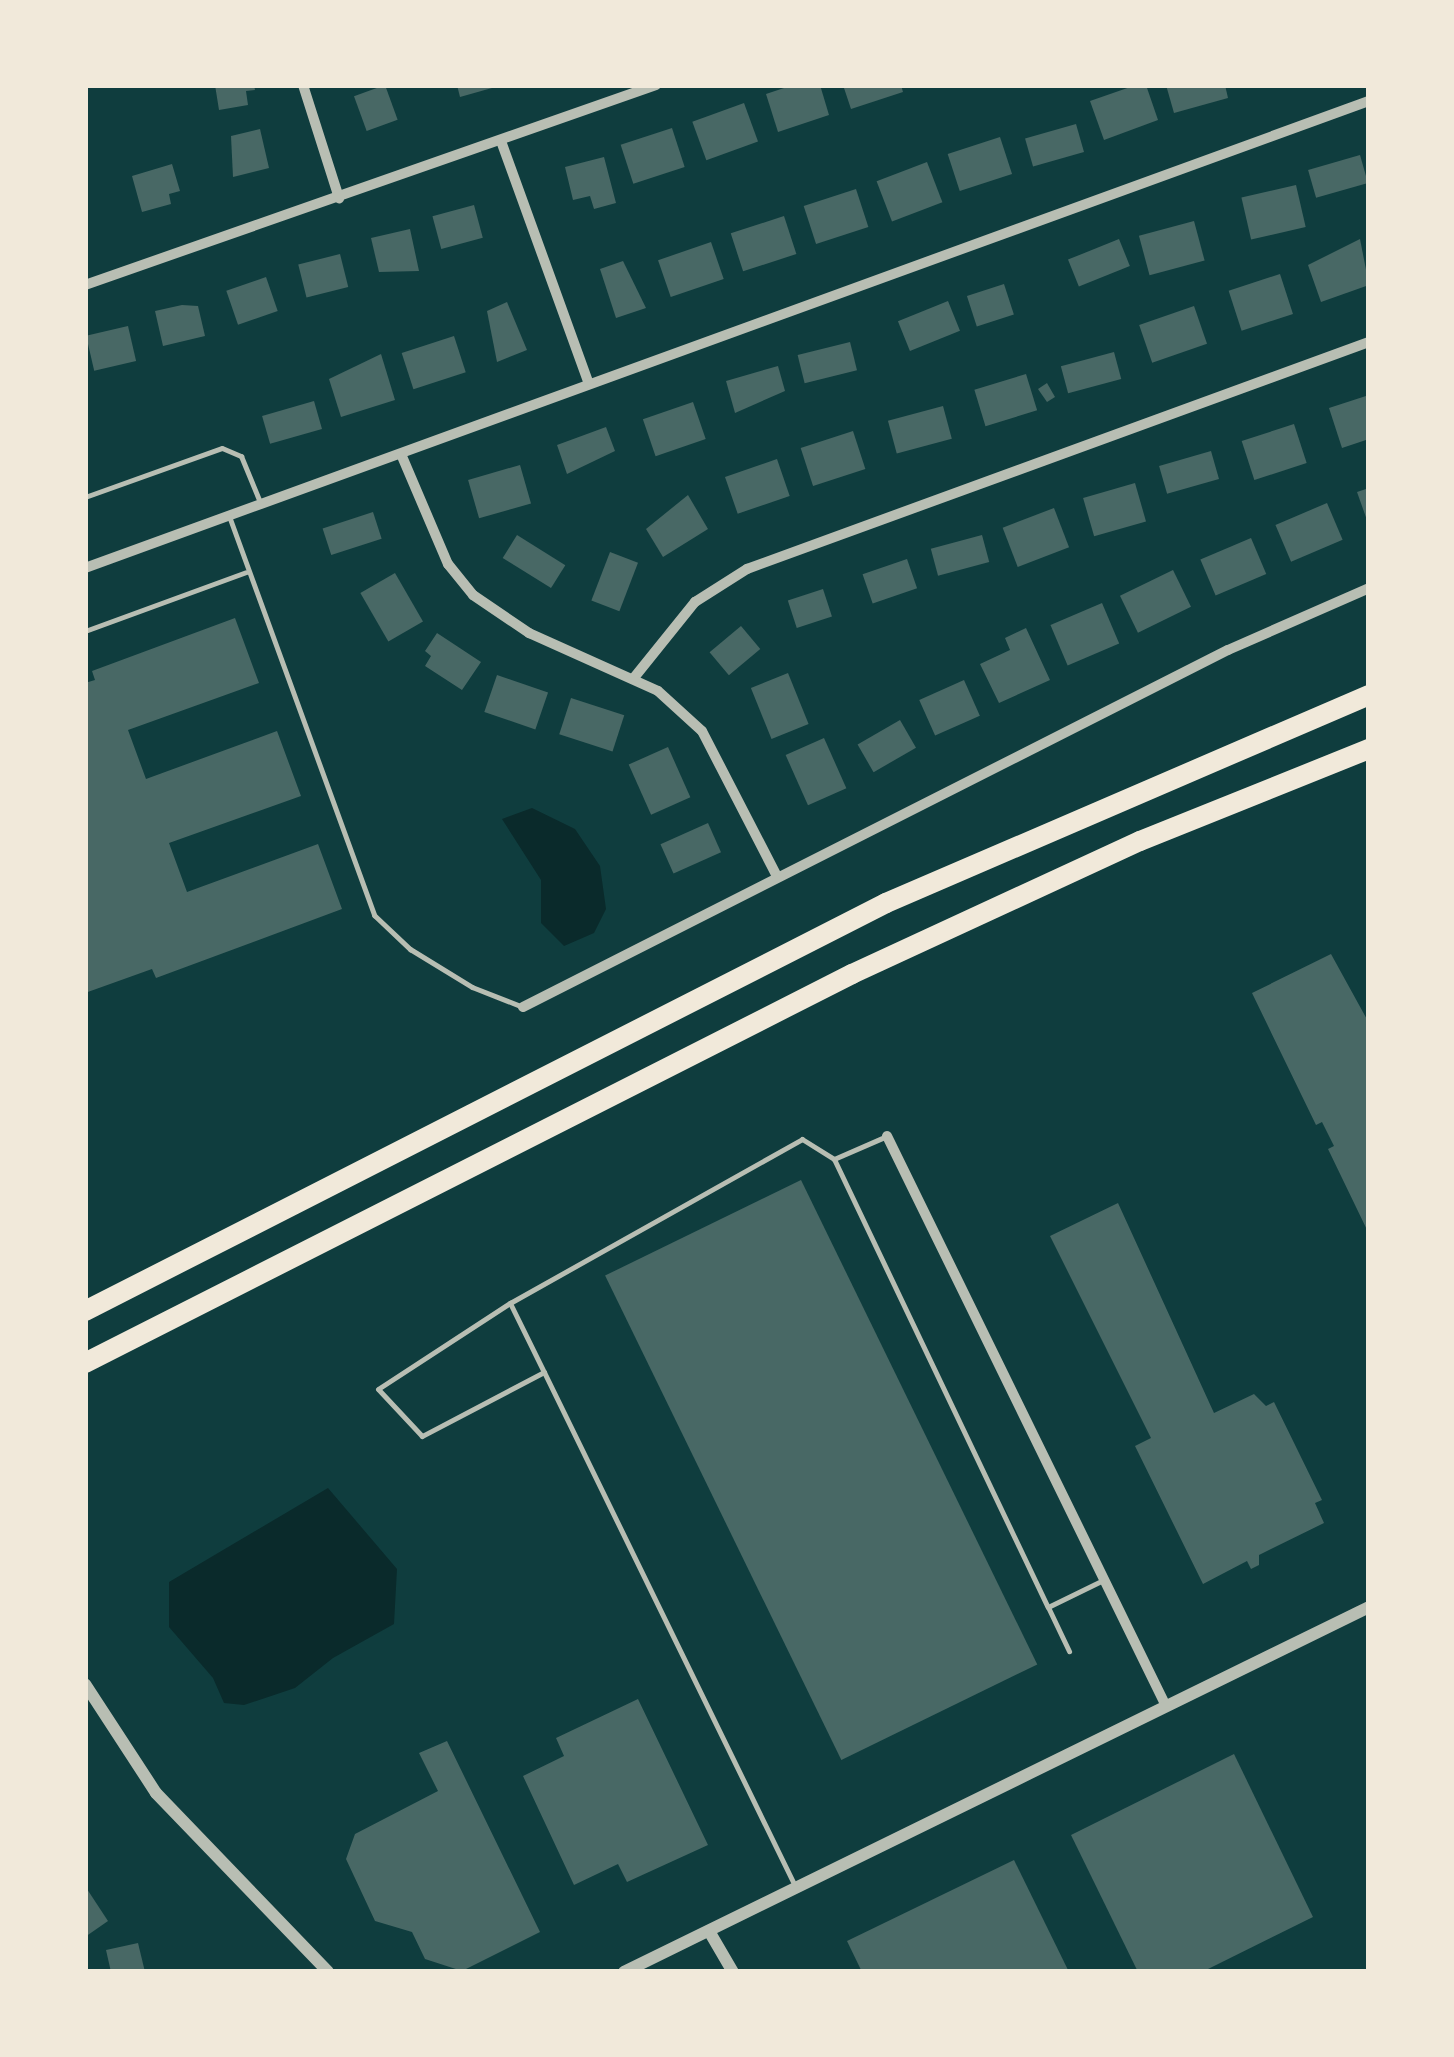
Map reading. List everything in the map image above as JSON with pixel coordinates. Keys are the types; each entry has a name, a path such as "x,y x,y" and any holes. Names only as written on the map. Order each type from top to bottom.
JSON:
{"highway":[{"path":"85,1312 886,902 1192,766 1369,682"},
{"path":"1192,766 1369,696"},
{"path":"85,1363 852,974 1140,841 1369,750"},
{"path":"1140,841 1369,761"}],"street":[{"path":"303,85 338,198"},
{"path":"85,285 656,85"},
{"path":"85,568 1369,102"},
{"path":"501,142 589,384"},
{"path":"633,679 695,602 747,569 1369,342"},
{"path":"401,454 448,564 473,595 530,634 633,679 679,707 702,731 777,876"},
{"path":"523,1007 1228,650 1369,588"},
{"path":"887,1136 1166,1706"},
{"path":"624,1972 1369,1607"},
{"path":"85,1684 156,1792 240,1887 328,1972"},
{"path":"709,1930 732,1972"}],"lane":[{"path":"85,498 222,448 241,456 261,505"},
{"path":"229,516 246,572 374,916 410,949 472,987 523,1007"},
{"path":"85,631 246,572"},
{"path":"834,1159 887,1136"},
{"path":"544,1372 422,1436 378,1388 510,1303 802,1139 834,1159 1069,1651"},
{"path":"510,1303 796,1888"},
{"path":"1048,1607 1103,1580"}],"water":[{"path":"532,808 575,829 600,866 606,909 594,933 564,946 541,923 541,880 502,819"},
{"path":"328,1488 397,1569 394,1624 333,1658 295,1688 244,1705 224,1703 213,1678 169,1627 169,1582"}],"building":[{"path":"215,85 254,85 255,90 246,91 248,105 219,110"},
{"path":"385,85 398,120 367,131 354,96"},
{"path":"457,85 499,85 499,86 460,97"},
{"path":"793,85 820,85 829,115 778,132 766,94"},
{"path":"843,85 901,85 903,92 851,109"},
{"path":"1146,85 1158,120 1104,140 1090,101"},
{"path":"1166,85 1225,85 1228,98 1174,113"},
{"path":"744,103 758,142 706,160 692,122"},
{"path":"1076,124 1084,152 1033,166 1025,139"},
{"path":"672,128 685,167 633,184 621,145"},
{"path":"260,129 269,168 233,177 231,136"},
{"path":"1000,137 1012,174 960,191 948,154"},
{"path":"1360,155 1368,183 1316,198 1308,170"},
{"path":"604,157 616,203 594,209 590,196 573,200 565,167"},
{"path":"927,162 942,202 892,221 877,181"},
{"path":"172,164 180,191 169,194 171,204 142,212 132,176"},
{"path":"1296,185 1306,227 1251,239 1241,198"},
{"path":"856,189 868,227 816,244 804,206"},
{"path":"474,205 483,238 441,249 432,216"},
{"path":"784,216 796,254 743,271 731,233"},
{"path":"1194,221 1205,261 1150,275 1139,236"},
{"path":"410,229 419,271 379,272 371,238"},
{"path":"1119,239 1130,266 1079,286 1068,260"},
{"path":"1360,239 1369,285 1321,302 1308,265"},
{"path":"711,242 724,279 671,297 658,260"},
{"path":"340,254 348,287 307,297 298,264"},
{"path":"623,261 646,308 616,318 600,269"},
{"path":"1280,274 1293,314 1242,331 1229,291"},
{"path":"266,277 278,311 238,325 226,291"},
{"path":"1004,284 1014,314 977,326 967,296"},
{"path":"948,301 960,331 910,351 898,321"},
{"path":"507,302 527,350 497,362 487,311"},
{"path":"198,306 205,336 163,346 155,311"},
{"path":"1194,306 1207,344 1152,363 1139,325"},
{"path":"128,326 136,361 94,371 86,336"},
{"path":"454,336 466,372 413,389 402,353"},
{"path":"850,342 857,370 805,383 798,355"},
{"path":"1114,352 1121,379 1068,393 1061,366"},
{"path":"381,354 395,400 341,417 329,379"},
{"path":"778,366 785,391 735,413 726,381"},
{"path":"1026,374 1037,410 985,426 974,390"},
{"path":"1047,383 1055,397 1047,402 1038,389"},
{"path":"1369,395 1369,439 1342,448 1329,408"},
{"path":"314,401 322,429 270,444 262,416"},
{"path":"693,402 706,439 656,456 643,419"},
{"path":"943,406 952,439 897,454 888,421"},
{"path":"1294,424 1307,463 1254,480 1242,441"},
{"path":"606,427 615,451 567,474 557,445"},
{"path":"853,431 865,469 813,486 801,448"},
{"path":"1211,451 1219,479 1167,494 1159,466"},
{"path":"777,459 790,496 738,514 725,477"},
{"path":"520,465 531,503 479,518 468,480"},
{"path":"1135,483 1146,521 1094,536 1083,498"},
{"path":"1369,488 1369,523 1368,523 1357,492"},
{"path":"688,495 708,529 663,557 646,529"},
{"path":"1327,503 1343,540 1291,562 1275,525"},
{"path":"1054,508 1069,547 1018,567 1003,528"},
{"path":"373,512 382,539 331,555 323,528"},
{"path":"517,535 565,565 551,588 503,558"},
{"path":"982,535 989,562 938,576 931,549"},
{"path":"1251,538 1266,574 1216,595 1200,559"},
{"path":"610,552 638,563 619,611 591,601"},
{"path":"907,559 917,588 873,604 863,574"},
{"path":"1173,570 1191,607 1138,633 1120,596"},
{"path":"395,573 423,621 388,641 360,593"},
{"path":"823,589 832,617 797,628 788,600"},
{"path":"1102,603 1119,644 1068,665 1050,625"},
{"path":"235,618 259,683 128,730 146,779 277,731 301,796 169,843 187,892 318,844 342,909 156,978 152,969 85,993 85,683 95,680 92,671"},
{"path":"741,626 760,649 729,675 710,652"},
{"path":"1026,628 1050,680 999,703 980,664 1010,650 1005,638"},
{"path":"437,633 481,662 462,690 425,666 431,656 425,651"},
{"path":"788,673 809,724 772,739 751,688"},
{"path":"497,675 548,693 535,729 484,712"},
{"path":"964,680 980,716 935,736 919,700"},
{"path":"571,698 624,715 613,751 559,734"},
{"path":"900,720 916,748 874,772 858,744"},
{"path":"824,738 846,788 808,805 786,755"},
{"path":"668,747 690,797 651,815 629,764"},
{"path":"708,823 721,852 674,873 660,844"},
{"path":"1331,954 1369,1023 1369,1234 1328,1149 1334,1146 1322,1122 1316,1125 1252,993"},
{"path":"801,1180 1037,1664 841,1760 605,1276"},
{"path":"1118,1203 1214,1413 1254,1394 1266,1406 1274,1402 1322,1500 1315,1503 1324,1523 1259,1555 1259,1565 1251,1569 1247,1561 1203,1584 1135,1446 1151,1438 1050,1236"},
{"path":"638,1699 708,1845 627,1882 618,1864 574,1885 523,1776 564,1756 556,1738"},
{"path":"447,1741 540,1932 462,1971 425,1959 412,1932 375,1921 346,1859 355,1834 438,1791 419,1753"},
{"path":"1234,1754 1313,1917 1202,1972 1138,1972 1071,1835"},
{"path":"1014,1860 1069,1972 862,1972 847,1941"},
{"path":"85,1886 108,1921 85,1937"},
{"path":"138,1943 145,1972 111,1972 106,1950"}]}
